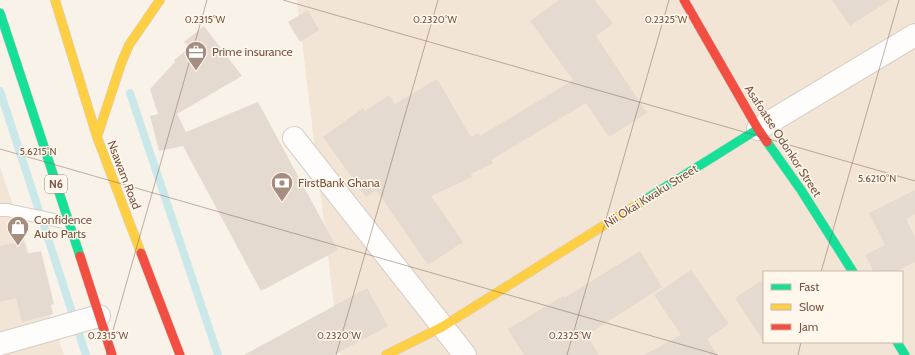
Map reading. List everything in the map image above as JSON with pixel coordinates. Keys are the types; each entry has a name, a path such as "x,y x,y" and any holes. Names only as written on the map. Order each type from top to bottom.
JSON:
{"main road":[{"name":"Nsawam Road","path":"55,0 97,137 180,355"},
{"path":"97,137 121,64 129,46 160,0"},
{"name":"Asafoatse Odonkor Street","path":"684,0 758,129 801,190 852,271"},
{"name":"N6","path":"0,13 4,39 69,223 112,355"},
{"name":"Nii Okai Kwaku Street","path":"386,355 442,327 758,129"},
{"path":"898,343 905,355"}],"street":[{"name":"Nii Okai Kwaku Street","path":"758,129 915,35"},
{"path":"294,138 465,355"},
{"path":"0,344 99,316"}],"lane":[{"path":"0,210 69,223"}],"shaded area":[{"path":"297,0 915,0 915,355 340,355"},
{"path":"0,167 64,355 0,355"}],"building":[{"path":"559,0 595,0 613,24 596,36 647,113 609,137 586,103 491,160 493,163 471,174 472,177 431,196 463,242 428,265 376,190 366,197 323,137 363,108 365,111 389,95 395,104 437,79 471,137 479,133 480,136 573,80 530,21"},
{"path":"832,0 890,0 850,26"},
{"path":"308,10 319,30 300,42 288,22"},
{"path":"204,26 242,76 177,114 186,132 258,102 338,250 261,291 183,146 159,151 150,116 158,114 150,89 175,62 174,60 190,47 184,42"},
{"path":"915,190 915,214 906,219 915,237 915,262 897,271 873,271 865,255 885,245 869,213"},
{"path":"24,241 27,254 41,251 54,304 51,305 53,314 22,322 16,298 0,302 0,246"},
{"path":"640,251 662,287 587,335 599,355 524,355 508,329 563,296 564,298"},
{"path":"691,270 729,324 707,339 717,355 644,355 681,335 654,295"},
{"path":"763,280 763,340 735,298"},
{"path":"367,288 388,326 334,355 244,355"}],"waterway":[{"path":"0,91 86,355"},
{"path":"130,93 218,355"}],"traffic: fast":[{"path":"0,13 80,256"},
{"path":"638,204 758,129"},
{"path":"767,142 801,190 852,271"},
{"path":"898,343 905,355"}],"traffic: slow":[{"path":"55,0 97,137 141,253"},
{"path":"97,137 121,64 129,45 160,0"},
{"path":"386,355 442,327 638,204"}],"traffic: jam":[{"path":"684,0 758,129 767,142"},
{"path":"141,253 180,355"},
{"path":"80,256 112,355"}],"place":[{"name":"Prime insurance","path":"196,72"},
{"name":"FirstBank Ghana","path":"282,202"},
{"name":"Confidence Auto Parts","path":"18,246"}]}
